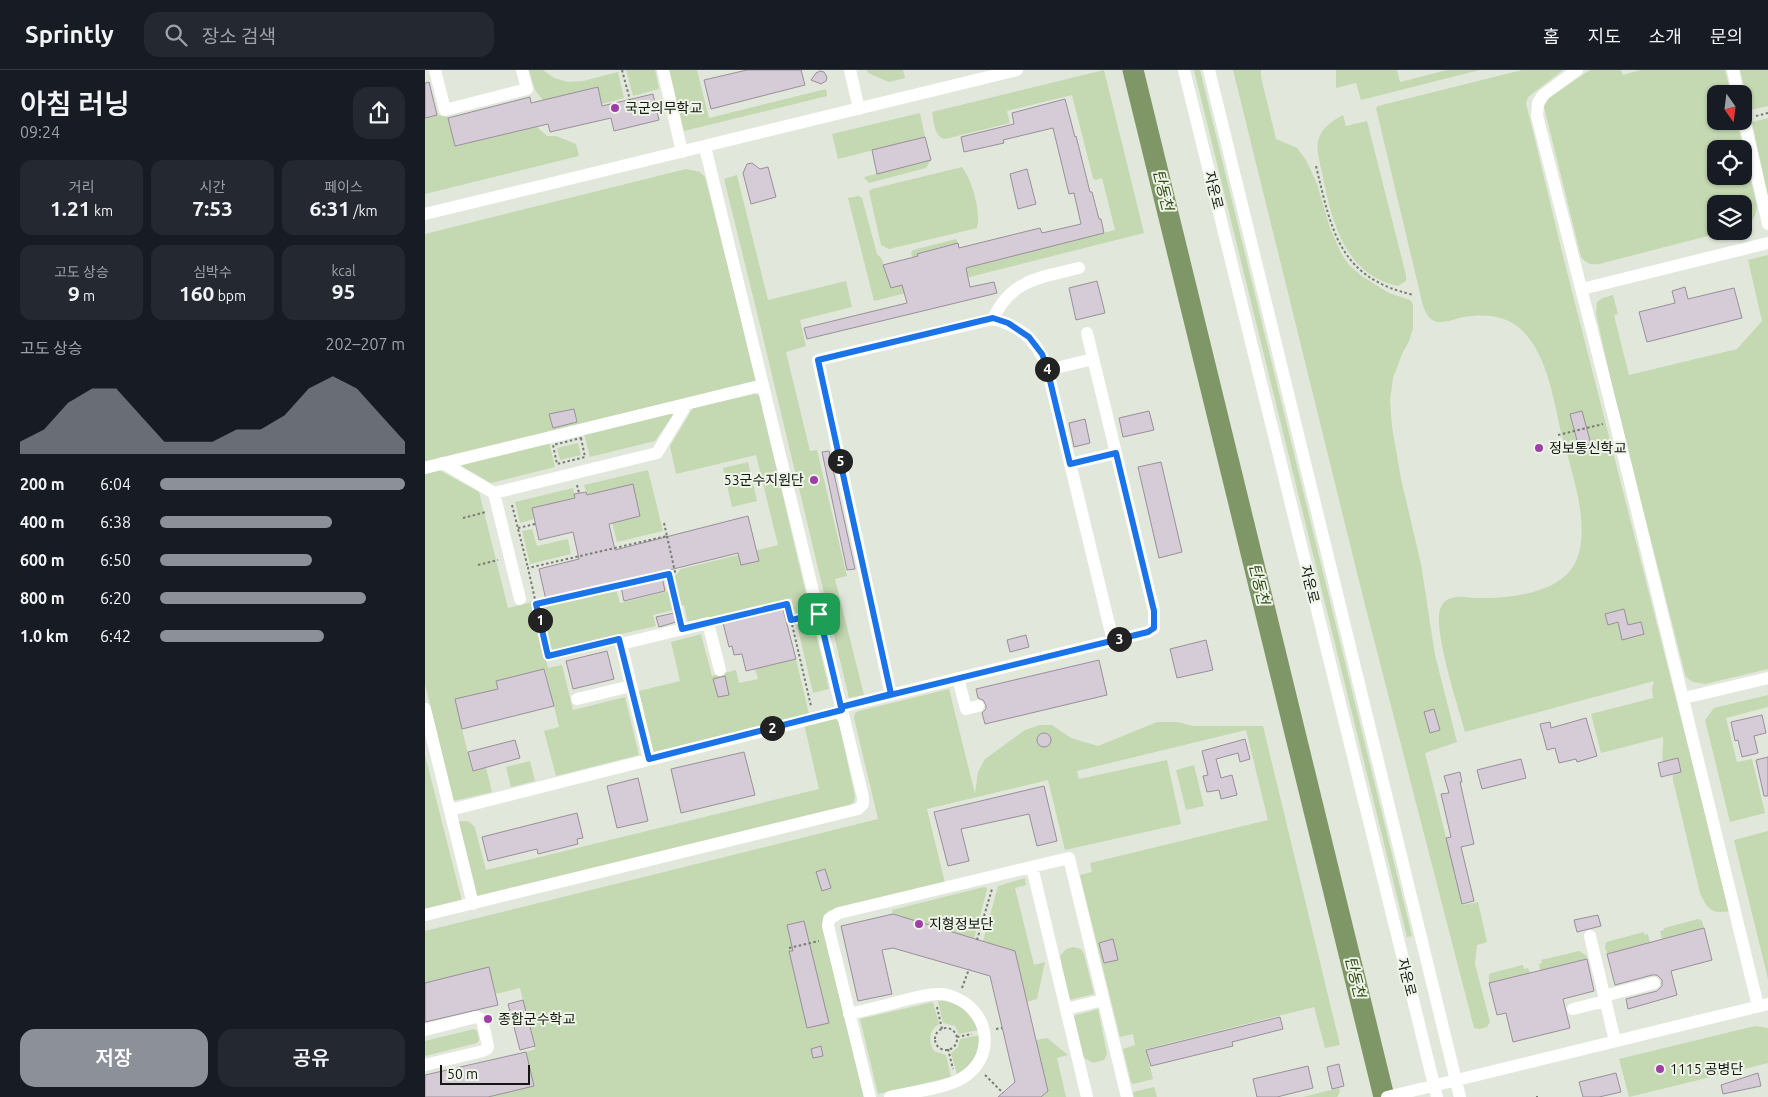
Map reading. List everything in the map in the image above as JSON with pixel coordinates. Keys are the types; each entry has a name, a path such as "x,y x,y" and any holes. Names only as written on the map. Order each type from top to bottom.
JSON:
{"street":[{"path":"435,70 445,110 527,89 523,70"},
{"path":"663,70 682,152"},
{"path":"850,70 859,109"},
{"path":"425,214 1017,70"},
{"name":"자운로","path":"1184,70 1435,1092"},
{"name":"자운로","path":"1209,70 1460,1097"},
{"path":"1387,1097 1413,1091 1435,1092 1456,1080 1763,1005 1537,116 1538,103 1543,95 1577,70"},
{"path":"1733,70 1736,85"},
{"path":"1747,130 1768,224"},
{"path":"425,915 858,809 863,804 863,797 842,709 705,146"},
{"path":"1582,289 1768,244"},
{"path":"993,318 1003,301 1020,285 1079,268"},
{"path":"891,694 818,360 993,318 1008,323 1029,337 1042,354 1048,370 1113,641"},
{"path":"450,810 814,718 891,694 1148,632 1154,628 1155,620 1087,333"},
{"path":"1048,370 1093,359"},
{"path":"425,468 763,385"},
{"path":"443,463 494,493 657,453 686,404"},
{"path":"1070,464 1116,453"},
{"path":"494,493 520,599"},
{"path":"649,759 621,644 708,623 720,670"},
{"path":"958,678 966,709 978,706"},
{"path":"1684,698 1768,678"},
{"path":"577,699 631,686"},
{"path":"425,710 428,732 450,810 473,904"},
{"path":"870,1097 831,938 829,919 833,915 1069,858 1127,1097"},
{"path":"1032,867 1087,1097"},
{"path":"1590,936 1615,1041"},
{"path":"1573,1009 1654,983"},
{"path":"849,1014 934,994 943,994 971,1007 982,1022 985,1032 984,1049 976,1067 968,1075 956,1082 891,1097"},
{"path":"1066,1009 1103,1000"},
{"path":"425,1030 476,1017 482,1020 488,1046 483,1051 425,1065"}],"path":[{"path":"622,70 630,100"},
{"path":"1316,166 1335,231 1344,252 1351,262 1375,281 1399,292 1414,295"},
{"path":"1558,435 1615,421"},
{"path":"581,438 585,457 557,464 553,445 581,438"},
{"path":"512,505 548,656 619,639 621,644"},
{"path":"463,518 498,509"},
{"path":"536,604 675,572 664,523"},
{"path":"518,528 535,524"},
{"path":"528,568 667,536"},
{"path":"477,565 510,557"},
{"path":"669,574 682,629"},
{"path":"708,623 787,604 814,718"},
{"path":"791,620 819,614"},
{"path":"977,940 993,884"},
{"path":"789,948 831,938"},
{"path":"958,1000 969,969"},
{"path":"934,994 942,1028"},
{"path":"942,1028 953,1030 957,1036 956,1043 951,1048 938,1046 935,1040 937,1033 942,1028"},
{"path":"948,1049 956,1082"},
{"path":"976,1067 1003,1093"}],"green space":[{"path":"529,70 543,70 554,78 568,82 583,81 618,72 624,98 602,104 598,87 543,100 535,90"},
{"path":"626,70 655,70 659,89 633,96"},
{"path":"669,70 697,70 709,118 826,89 827,96 684,131"},
{"path":"867,70 903,70 905,78 889,82 868,73"},
{"path":"1104,70 1144,233 874,301 848,198 858,196 862,198 877,254 882,259 886,276 917,269 911,253 913,250 956,239 958,243 917,254 921,270 966,268 1115,230 1102,178 1095,180 1093,178 1072,95 1007,111 1010,123 945,139 941,138 937,132 932,112"},
{"path":"1194,70 1200,70 1412,936 1407,937"},
{"path":"1233,70 1261,70 1276,139 1297,148 1306,160 1317,184 1330,228 1341,253 1349,265 1363,277 1389,293 1410,300 1413,304 1413,328 1393,378 1390,400 1392,427 1401,479 1421,564 1435,655 1457,742 1425,753 1463,905 1478,902 1487,942 1477,945 1475,964 1490,1022 1487,1027 1480,1029 1474,1028 1364,601"},
{"path":"1336,70 1397,70 1400,82 1447,70 1480,70 1361,100 1356,83 1336,88"},
{"path":"1522,70 1563,70 1528,97 1526,103 1564,260 1730,911 1714,911 1708,907 1700,893 1673,780 1673,774 1681,772 1678,759 1663,762 1663,737 1601,753 1591,714 1653,698 1652,688 1654,681 1465,732 1447,668 1439,617 1444,602 1458,597 1491,598 1519,595 1533,592 1559,581 1569,572 1576,561 1582,531 1581,514 1554,399 1544,366 1531,340 1514,324 1504,319 1478,315 1437,322 1430,318 1425,311 1376,108"},
{"path":"1590,70 1621,70 1623,75 1640,70 1725,70 1729,85 1707,85 1707,130 1739,130 1741,140 1707,140 1707,185 1752,185 1757,206 1755,216 1752,221 1752,195 1707,195 1707,236 1599,264 1589,263 1581,257 1544,107 1549,98"},
{"path":"1740,70 1768,70 1768,106 1753,109 1753,85 1744,85"},
{"path":"920,113 925,137 838,159 832,134"},
{"path":"437,115 448,117 455,146 537,127 547,136 556,136 576,144 579,156 425,194 425,118"},
{"path":"1343,115 1346,126 1367,121 1406,275 1406,281 1398,286 1380,280 1365,270 1353,257 1343,242 1330,208 1317,146 1325,127"},
{"path":"1768,118 1768,196 1753,127 1753,122"},
{"path":"931,160 926,168 869,183 864,177"},
{"path":"962,167 975,196 978,213 977,228 889,249 881,245 869,191"},
{"path":"686,169 700,172 705,177 757,381 425,461 425,234"},
{"path":"737,175 768,300 846,281 852,307 800,320 806,346 786,352 810,451 817,450 847,576 835,579 864,695 849,698 724,179"},
{"path":"1768,255 1768,669 1705,684 1693,682 1685,674 1617,407 1596,314 1597,302 1613,295 1618,314 1614,315 1629,375 1737,349 1762,321 1748,260"},
{"path":"754,394 759,395 810,611 795,614 791,598 688,623 684,605 681,606 674,577 681,569 778,545 756,455 676,474 670,446 693,408"},
{"path":"673,413 655,441 590,457 584,434"},
{"path":"549,442 555,467 491,483 462,465"},
{"path":"578,443 581,455 560,460 557,448"},
{"path":"748,462 757,501 732,507 723,468"},
{"path":"439,470 479,492 508,608 532,602 548,668 562,665 573,710 625,697 639,755 556,776 544,731 559,727 545,669 496,681 498,689 455,700 472,770 486,767 492,792 453,801 425,684 425,474"},
{"path":"648,470 663,531 617,542 612,523 640,516 633,485 587,495 584,485"},
{"path":"573,488 575,498 532,508 534,519 520,523 515,502"},
{"path":"532,529 537,546 568,539 571,554 530,564 522,531"},
{"path":"616,589 620,603 669,591 674,610 653,615 656,626 551,650 541,607"},
{"path":"813,621 829,689 813,693 797,625"},
{"path":"701,634 712,676 736,670 739,683 758,679 755,669 796,659 809,714 653,752 639,691 680,681 671,642"},
{"path":"949,689 975,794 978,772 985,759 1025,730 1040,725 1052,725 1071,738 1098,746 1157,722 1177,722 1194,726 1263,726 1340,1045 1325,1048 1314,1007 1146,1049 1153,1079 1133,1084 1131,1082 1123,1049 1135,1045 1133,1034 1120,1037 1080,875 1092,872 1090,863 1268,820 1246,730 1077,771 1079,779 1167,760 1181,824 1065,850 1048,780 927,809 945,883 828,911 822,923 864,1097 488,1097 534,1086 526,1052 535,1049 520,988 496,994 489,968 425,983 425,931 878,819 854,718 855,713"},
{"path":"1768,695 1768,707 1726,718 1737,762 1752,759 1765,813 1730,822 1705,720 1714,708"},
{"path":"836,719 839,723 855,797 854,802 849,806 479,897 475,895 457,822 467,821 475,828 486,870 819,789 804,724"},
{"path":"425,755 462,901 425,910"},
{"path":"530,761 535,781 511,787 506,767"},
{"path":"1194,765 1204,806 1186,810 1176,770"},
{"path":"1768,831 1768,979 1734,840"},
{"path":"1025,878 1026,885 1015,888 1034,965 1045,962 1037,999 1027,1002 1015,951 983,941 998,886"},
{"path":"984,887 987,890 974,939 893,914 892,910"},
{"path":"1698,919 1702,921 1704,928 1662,939 1660,931 1664,930 1664,928"},
{"path":"1644,932 1644,935 1648,934 1650,943 1607,954 1606,942"},
{"path":"1073,947 1081,949 1084,954 1094,994 1069,1000 1060,956 1066,949"},
{"path":"1579,951 1586,955 1587,959 1540,971 1539,964 1542,963 1541,960"},
{"path":"1523,965 1524,969 1528,968 1530,973 1489,983 1489,975 1491,973"},
{"path":"938,1001 946,1001 958,1005 967,1013 979,1030 959,1034 955,1026 943,1023"},
{"path":"933,1002 939,1024 931,1033 931,1043 934,1051 946,1055 951,1077 878,1094 860,1019"},
{"path":"1098,1009 1107,1054 1104,1060 1093,1063 1083,1057 1073,1016"},
{"path":"1755,1026 1768,1028 1768,1063 1629,1097 1619,1059"},
{"path":"474,1029 477,1031 479,1040 477,1043 425,1056 425,1041"},
{"path":"980,1035 977,1053 971,1063 957,1074 951,1053 958,1047 960,1039"},
{"path":"1047,1038 1068,1055 1057,1058 1066,1097 1041,1097 1048,1090 1036,1040"},
{"path":"1154,1087 1157,1097 1134,1097 1133,1092"},
{"path":"1339,1088 1340,1092 1337,1097 1303,1097"}],"building":[{"path":"747,70 801,70 805,85 711,109 704,80"},
{"path":"820,71 824,72 827,77 826,81 821,84 811,80"},
{"path":"429,82 437,115 425,118 425,83"},
{"path":"598,87 602,106 653,94 659,120 614,131 611,118 550,132 548,124 455,146 448,118 530,97 531,103"},
{"path":"1065,99 1090,192 1092,192 1104,233 966,268 970,287 994,282 997,293 807,339 804,328 907,303 902,285 891,288 883,265 958,243 959,248 1040,228 1042,233 1081,224 1074,193 1069,194 1053,128 1003,140 1004,143 964,152 961,137 1014,124 1012,113"},
{"path":"925,137 931,160 877,174 872,150"},
{"path":"752,163 760,169 768,167 776,197 751,204 743,173 747,164"},
{"path":"1027,169 1036,204 1018,209 1010,174"},
{"path":"1097,281 1105,313 1076,320 1069,288"},
{"path":"1685,287 1688,299 1734,288 1742,318 1647,342 1639,312 1675,303 1672,291"},
{"path":"574,409 577,422 553,428 549,414"},
{"path":"1149,411 1154,430 1123,437 1119,418"},
{"path":"1582,411 1591,444 1579,448 1570,414"},
{"path":"1085,419 1090,443 1074,447 1069,423"},
{"path":"829,451 855,569 847,570 822,452"},
{"path":"1161,462 1182,552 1159,558 1138,467"},
{"path":"633,484 640,516 609,524 615,550 748,516 759,561 741,565 738,553 661,572 665,591 624,601 620,582 546,600 539,569 579,559 573,532 539,540 532,508 575,498 574,494 586,492 587,495"},
{"path":"783,609 796,659 746,671 742,654 734,655 732,646 729,647 723,623"},
{"path":"1624,609 1628,625 1641,622 1644,634 1622,640 1618,622 1608,625 1605,614"},
{"path":"674,613 676,622 659,627 656,617"},
{"path":"1026,635 1029,647 1010,652 1007,640"},
{"path":"1206,640 1213,670 1177,678 1170,649"},
{"path":"607,651 614,679 573,689 566,661"},
{"path":"1099,660 1107,695 985,724 982,713 986,709 986,705 983,700 978,698 976,689"},
{"path":"544,669 554,706 462,729 455,699 498,689 496,681"},
{"path":"725,676 729,695 718,697 713,679"},
{"path":"1434,709 1440,730 1430,733 1424,712"},
{"path":"1762,715 1766,733 1754,736 1758,753 1742,757 1738,740 1735,741 1731,722"},
{"path":"1586,718 1597,756 1577,762 1576,759 1559,763 1555,748 1547,750 1540,724 1550,722 1551,728"},
{"path":"1041,733 1047,733 1051,740 1047,747 1041,747 1037,743 1037,737"},
{"path":"1245,739 1250,759 1240,762 1238,753 1216,759 1221,778 1232,775 1237,795 1221,799 1219,790 1207,792 1203,776 1208,775 1202,751"},
{"path":"515,740 520,758 473,771 468,752"},
{"path":"744,752 755,795 681,813 671,769"},
{"path":"1768,757 1768,796 1764,796 1756,760"},
{"path":"1678,758 1681,772 1661,777 1658,763"},
{"path":"1521,759 1526,778 1482,789 1477,770"},
{"path":"1460,772 1462,782 1460,782 1474,844 1461,847 1474,901 1462,904 1446,838 1451,837 1441,794 1449,793 1444,776"},
{"path":"638,778 648,821 617,828 607,786"},
{"path":"1044,786 1057,841 1037,846 1029,814 961,829 969,861 948,866 934,812"},
{"path":"577,813 583,838 577,839 578,844 538,854 537,849 488,861 482,837"},
{"path":"825,869 831,888 822,891 816,872"},
{"path":"893,914 1015,951 1048,1091 1041,1097 998,1097 1015,1082 990,976 893,948 882,950 892,994 858,1001 841,926"},
{"path":"1598,915 1601,926 1577,932 1574,920"},
{"path":"804,921 829,1023 807,1028 789,951 793,951 787,925"},
{"path":"1704,928 1712,960 1671,971 1677,995 1628,1009 1626,999 1657,991 1662,986 1662,980 1657,975 1652,975 1615,985 1607,954"},
{"path":"1113,939 1118,960 1104,963 1099,943"},
{"path":"1587,959 1594,991 1563,999 1570,1028 1513,1042 1506,1013 1497,1015 1489,983"},
{"path":"489,967 498,1005 425,1022 425,983"},
{"path":"523,1000 535,1046 520,1050 508,1004"},
{"path":"1280,1017 1283,1029 1232,1042 1233,1046 1151,1066 1146,1050"},
{"path":"821,1046 823,1056 813,1058 811,1049"},
{"path":"526,1052 534,1086 488,1097 425,1097 425,1075"},
{"path":"1339,1064 1344,1086 1332,1089 1327,1067"},
{"path":"1308,1066 1313,1088 1277,1097 1257,1097 1253,1079"},
{"path":"1616,1073 1621,1092 1599,1097 1583,1097 1579,1082"},
{"path":"1758,1073 1761,1086 1723,1094 1721,1085"}],"waterway":[{"name":"탄동천","path":"1133,70 1384,1097"}],"place":[{"name":"국군의무학교","path":"615,108"},
{"name":"정보통신학교","path":"1539,448"},
{"name":"53군수지원단","path":"814,480"},
{"name":"지형정보단","path":"919,924"},
{"name":"종합군수학교","path":"488,1019"},
{"name":"1115 공병단","path":"1660,1069"}],"route":[{"path":"819,614 791,620 787,604 682,629 669,574 536,604 548,656 619,639 649,759 842,710 841,707 1148,632 1154,628 1154,611 1116,453 1070,464 1046,364 1036,345 1019,329 993,318 818,360 891,694 841,707 819,614"}]}
